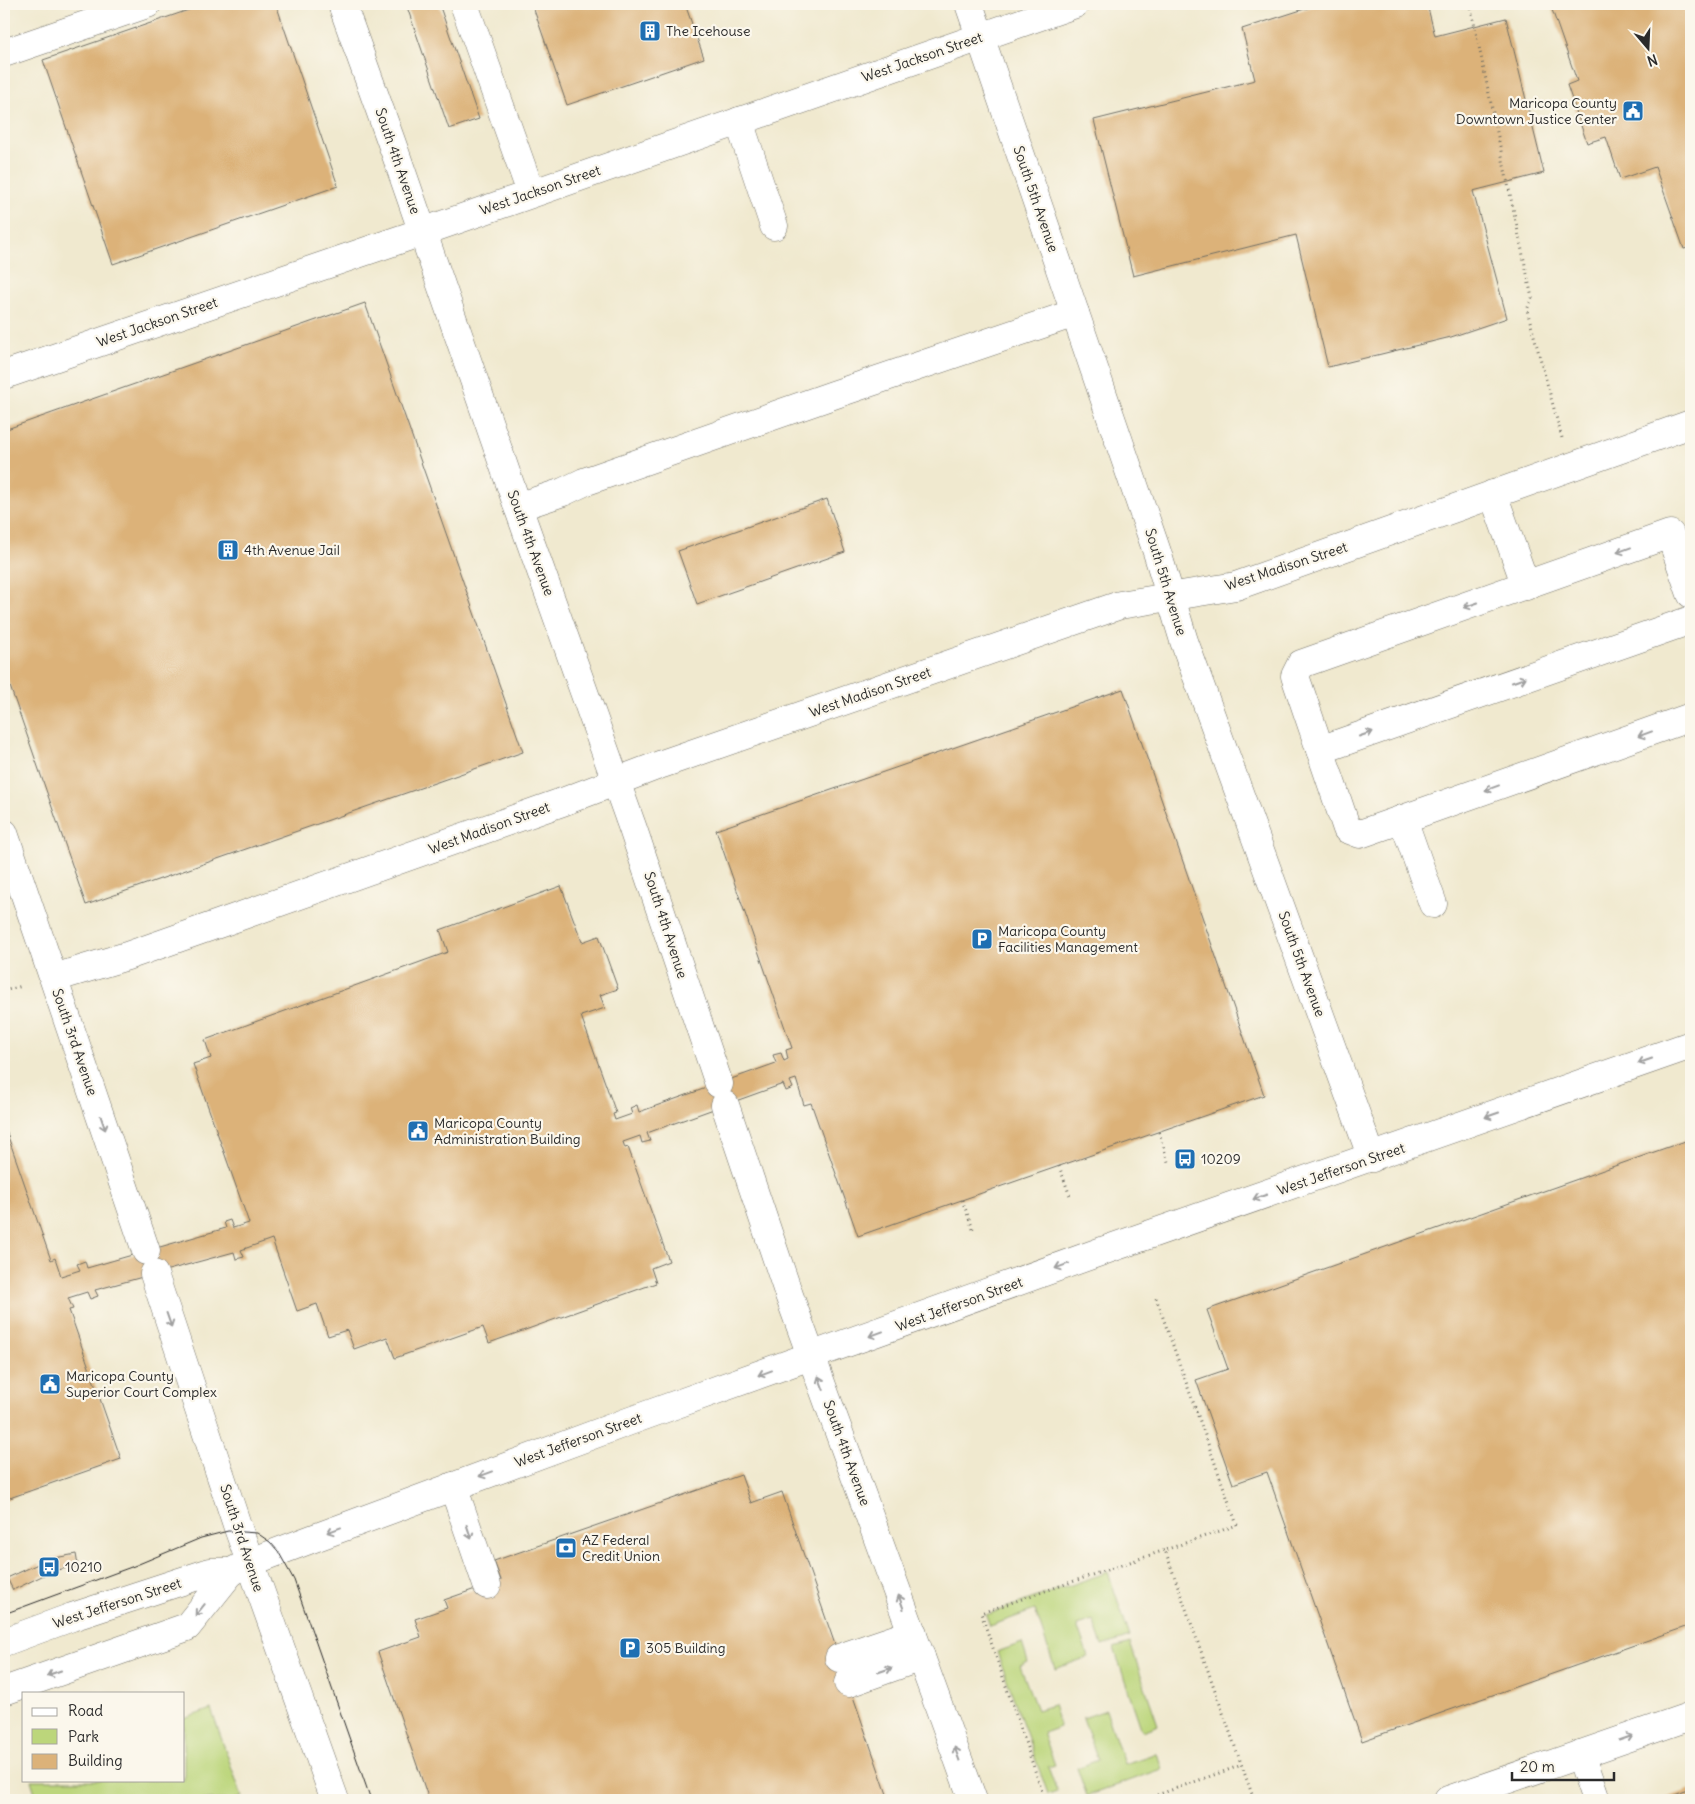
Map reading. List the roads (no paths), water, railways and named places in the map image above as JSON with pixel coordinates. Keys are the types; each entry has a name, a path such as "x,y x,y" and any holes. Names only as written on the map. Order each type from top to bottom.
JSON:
{"street":[{"path":"4,53 147,4"},
{"name":"South 4th Avenue","path":"342,4 616,781 811,1356 917,1645 965,1798"},
{"path":"464,4 531,193"},
{"name":"South 5th Avenue","path":"969,4 1157,552 1184,641 1372,1158"},
{"name":"West Jackson Street","path":"4,375 422,232 1075,4"},
{"path":"739,121 774,226"},
{"path":"518,507 800,406 1075,313"},
{"name":"West Madison Street","path":"54,978 127,956 222,923 616,781 1120,605 1236,586 1691,424"},
{"path":"1493,494 1526,586"},
{"path":"1691,594 1670,534 1301,664 1295,676 1347,829 1360,834 1691,717"},
{"path":"1320,750 1691,620"},
{"path":"1403,819 1433,904"},
{"name":"South 3rd Avenue","path":"4,833 150,1262 241,1567 275,1634 335,1800"},
{"name":"West Jefferson Street","path":"4,1642 72,1617 210,1572 241,1567 453,1486 1108,1249 1691,1045"},
{"path":"453,1486 487,1585"},
{"path":"4,1691 187,1627 241,1567"},
{"path":"843,1670 917,1645"},
{"path":"1448,1800 1691,1716"},
{"path":"1580,1754 1596,1800"}],"tram line":[{"path":"4,1614 134,1566 201,1538 228,1531 257,1533 270,1542 278,1551 294,1580 371,1800"}],"place":[{"name":"The Icehouse","path":"650,31"},
{"name":"Maricopa County Downtown Justice Center","path":"1633,111"},
{"name":"4th Avenue Jail","path":"228,550"},
{"name":"Maricopa County Facilities Management","path":"982,939"},
{"name":"Maricopa County Administration Building","path":"418,1131"},
{"name":"10209","path":"1185,1159"},
{"name":"Maricopa County Superior Court Complex","path":"50,1384"},
{"name":"AZ Federal Credit Union","path":"566,1548"},
{"name":"10210","path":"49,1567"},
{"name":"305 Building","path":"630,1648"}]}
